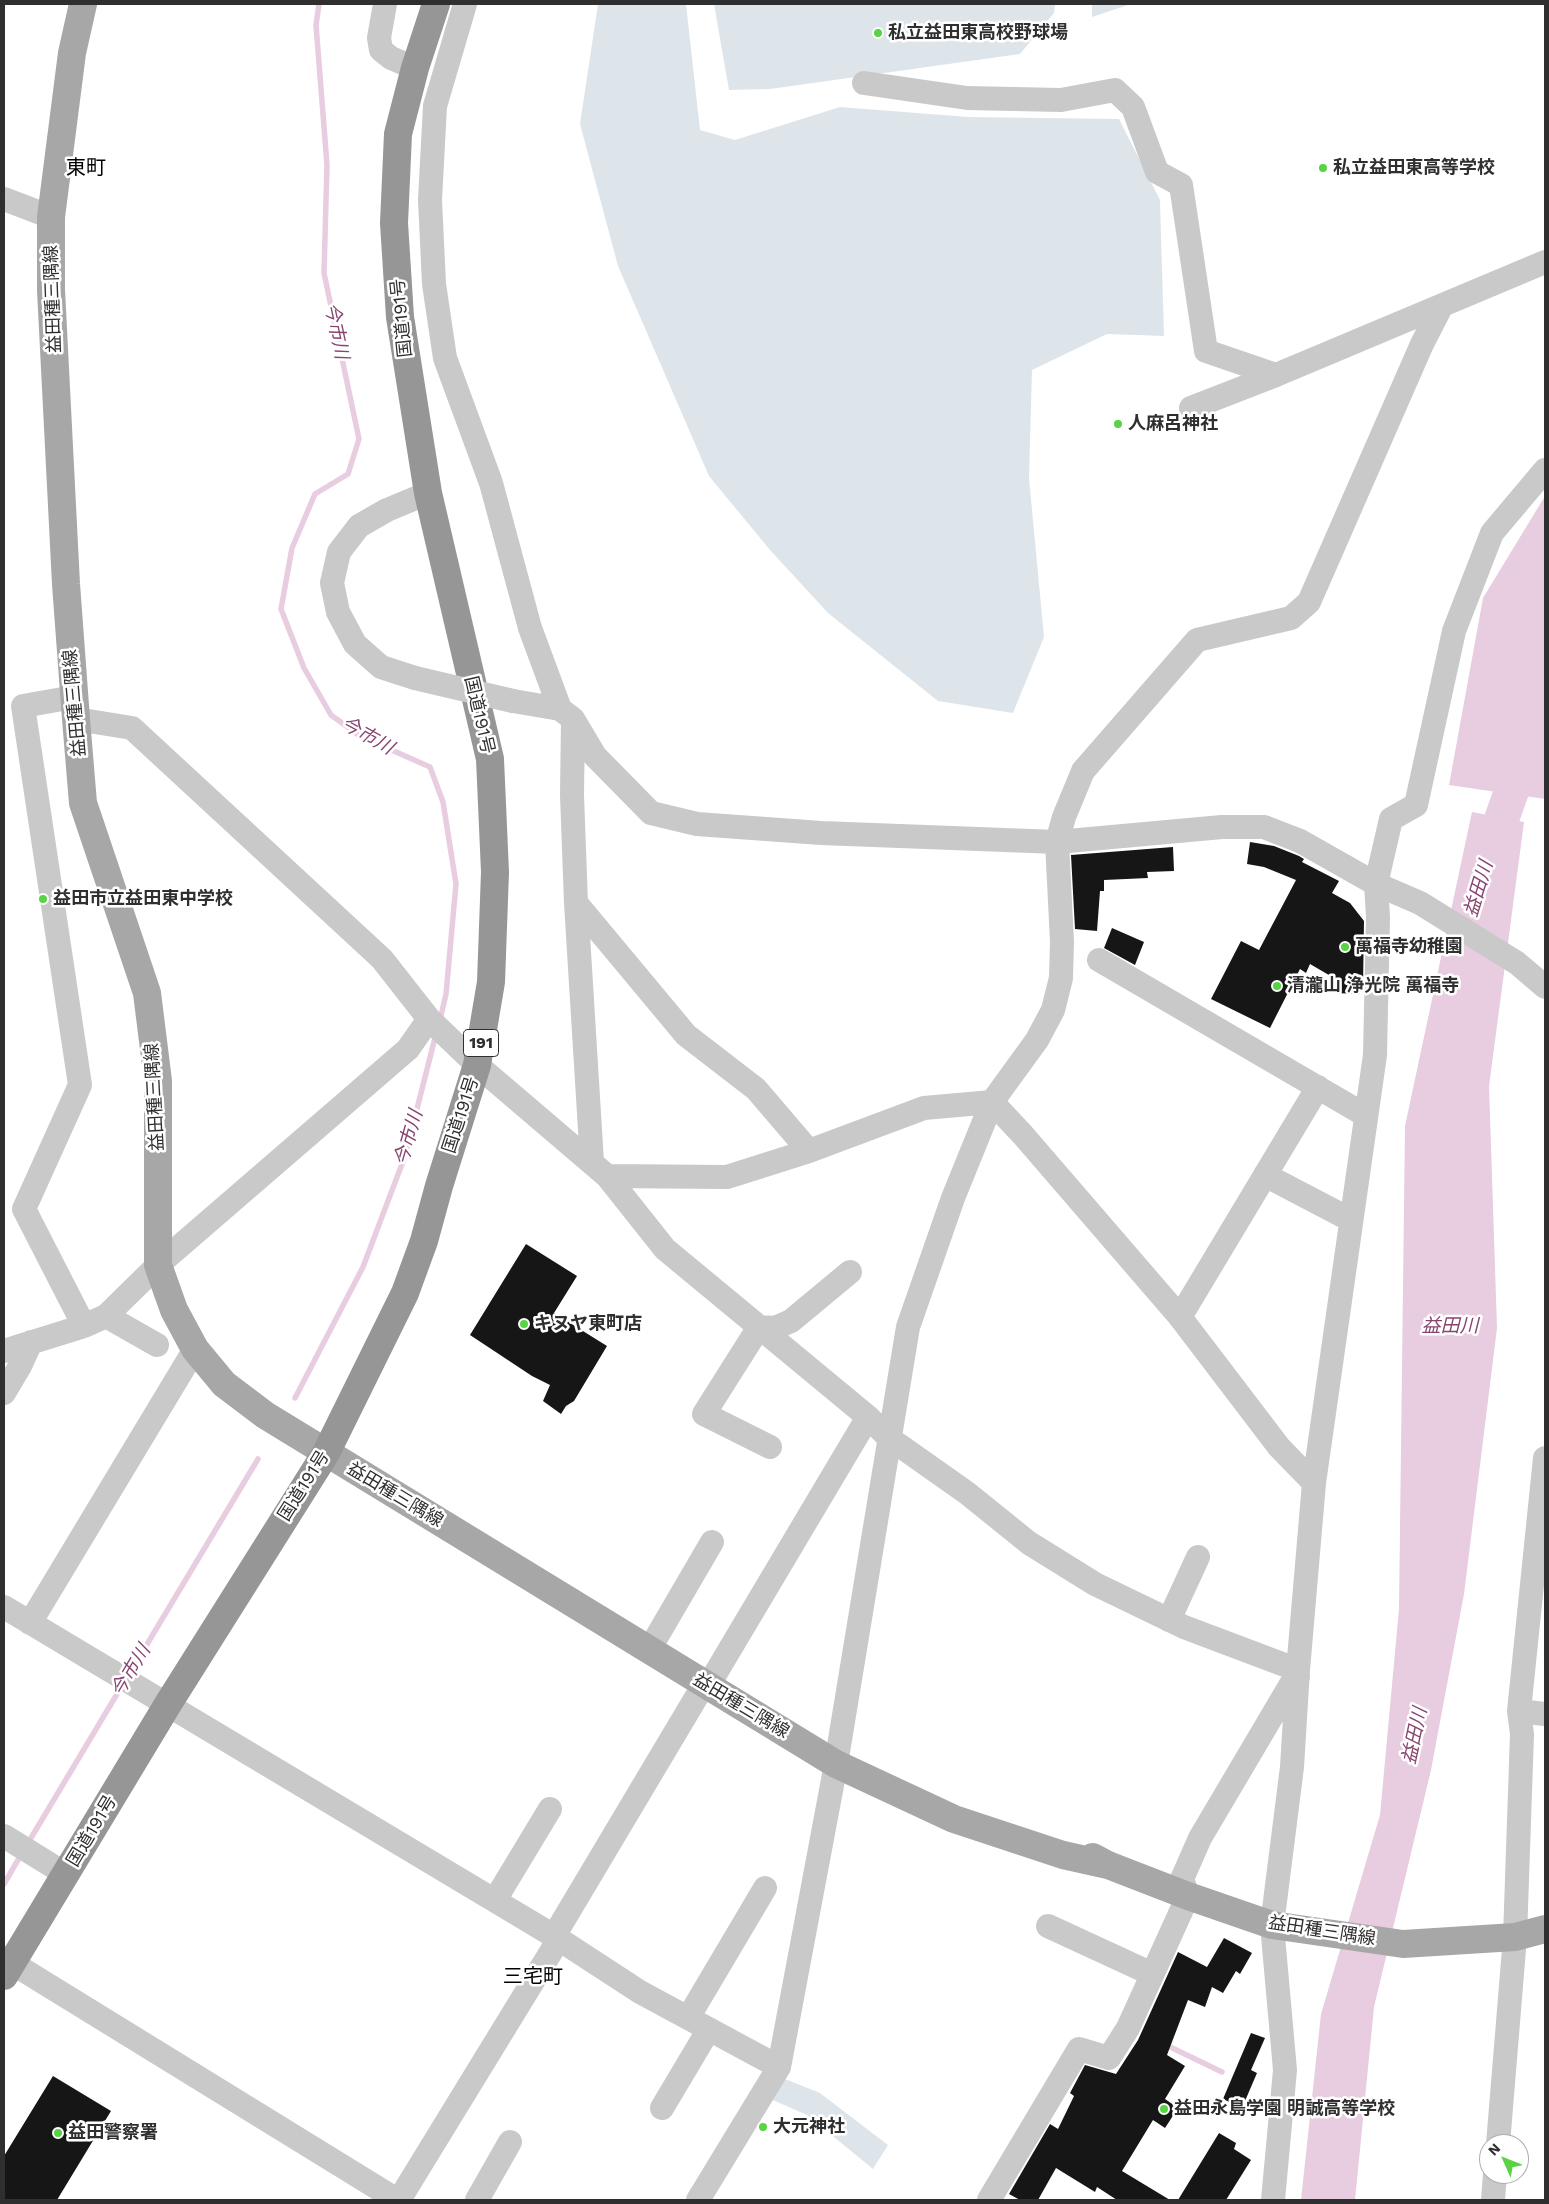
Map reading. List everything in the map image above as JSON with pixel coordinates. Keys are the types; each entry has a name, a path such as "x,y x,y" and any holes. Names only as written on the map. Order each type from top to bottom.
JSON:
{"highway":[{"name":"国道191号","path":"6,1966 67,1874 168,1704 326,1453 405,1294 424,1241 438,1186 477,1065 492,982 495,872 490,759 428,493 400,317 394,223 398,134 415,68 436,4"}],"main road":[{"name":"益田種三隅線","path":"82,4 72,52 51,218 51,290 66,584 75,708 83,802 147,993 158,1081 158,1265 174,1310 195,1349 224,1384 265,1415 326,1453 836,1764 954,1820 1063,1855 1108,1865 1188,1896 1272,1925 1403,1944 1508,1937 1545,1929"}],"street":[{"path":"386,4 379,38 381,50 391,58 415,68"},
{"path":"465,4 435,106 430,200 434,284 445,358 491,483 530,628 566,714 595,756 651,813 706,825 1057,842 1222,827 1264,827 1300,841 1376,884 1420,903 1518,964 1545,986"},
{"path":"864,83 967,98 1061,100 1115,90 1133,107 1157,172 1181,185 1206,351 1276,375"},
{"path":"4,199 51,218"},
{"path":"1191,408 1441,307 1545,262"},
{"path":"698,2200 779,2067 836,1764 908,1327 953,1198 992,1102 1037,1040 1053,1010 1061,978 1062,942 1057,842 1064,817 1083,771 1197,640 1292,618 1309,602 1422,344 1441,307"},
{"path":"1274,2200 1286,2070 1272,1925 1292,1767 1314,1483 1375,1055 1378,917 1376,884 1391,819 1416,805 1454,631 1492,533 1545,470"},
{"path":"428,493 387,510 359,526 339,552 332,583 338,612 355,644 381,667 415,678 566,714"},
{"path":"84,1326 24,1209 80,1085 23,706 75,708 132,728 382,958 428,1019 477,1065 599,1169 665,1249 868,1417 889,1438 968,1493 1029,1542 1095,1584 1169,1620 1298,1673"},
{"path":"566,714 572,795 576,903 599,1169"},
{"path":"576,903 686,1035 756,1089 809,1150"},
{"path":"1099,960 1365,1115"},
{"path":"4,1351 84,1326 106,1316 158,1265 408,1049 428,1019"},
{"path":"1180,1317 1318,1088"},
{"path":"599,1169 727,1177 809,1150 924,1108 992,1102"},
{"path":"992,1102 1029,1142 1180,1317 1280,1447 1314,1483"},
{"path":"1265,1175 1351,1220"},
{"path":"759,1327 774,1328 791,1320 850,1272"},
{"path":"106,1316 157,1345"},
{"path":"759,1327 704,1414 770,1447"},
{"path":"4,1393 20,1366 30,1342"},
{"path":"30,1623 195,1349"},
{"path":"6,1966 398,2200 554,1947 554,1936 700,1691 708,1686 868,1417"},
{"path":"1498,2134 1508,1937 1522,1734 1519,1711 1545,1458"},
{"path":"649,1650 712,1542"},
{"path":"1169,1620 1198,1557"},
{"path":"4,1607 495,1900 640,1992 779,2067"},
{"path":"989,2200 1079,2048 1109,2058 1128,2028 1188,1896 1182,1880 1200,1838 1298,1673"},
{"path":"1519,1711 1545,1714"},
{"path":"495,1900 550,1809"},
{"path":"4,1836 67,1874"},
{"path":"688,2018 765,1888"},
{"path":"1048,1926 1152,1974"},
{"path":"662,2108 709,2029"},
{"path":"477,2200 510,2142"},
{"path":"1493,2200 1494,2184"}],"shaded area":[{"path":"598,4 686,4 700,130 735,140 840,107 968,117 1119,119 1160,200 1164,336 1107,334 1032,370 1029,478 1044,637 1013,713 938,701 828,613 770,550 709,476 618,266 580,124"},
{"name":"私立益田東高校野球場","path":"714,4 1055,4 1054,13 1020,54 770,89 729,90"},
{"path":"1092,4 1131,4 1092,17"},
{"path":"780,2077 820,2093 888,2145 873,2169 807,2115 768,2098"}],"water":[{"path":"1545,496 1545,799 1449,785 1483,598"},
{"name":"益田川","path":"1472,812 1524,822 1489,1086 1497,1328 1464,1594 1431,1770 1374,2007 1355,2200 1301,2200 1321,2014 1380,1815 1399,1609 1405,1126"}],"building":[{"path":"1250,842 1274,846 1299,856 1304,859 1302,862 1339,881 1332,893 1350,903 1364,921 1363,987 1360,987 1360,994 1334,993 1334,978 1310,964 1306,973 1300,969 1270,1028 1211,999 1241,941 1259,950 1296,880 1264,867 1247,864"},
{"path":"1173,847 1174,871 1147,872 1148,878 1104,880 1104,891 1100,891 1097,931 1075,929 1071,855"},
{"path":"1112,928 1144,942 1135,965 1104,948"},
{"name":"キヌヤ東町店","path":"526,1244 577,1276 554,1313 607,1346 574,1401 566,1406 561,1414 543,1401 550,1385 532,1376 470,1335"},
{"path":"1224,1938 1252,1953 1240,1974 1236,1971 1223,1993 1212,1987 1205,2007 1188,2000 1167,2055 1185,2066 1165,2099 1178,2108 1165,2128 1153,2120 1122,2171 1170,2200 1117,2200 1097,2187 1095,2192 1056,2168 1038,2200 1020,2200 1009,2194 1050,2124 1058,2129 1074,2096 1070,2093 1085,2065 1116,2074 1138,2040 1178,1952 1207,1967"},
{"path":"1251,2033 1265,2038 1251,2070 1257,2073 1242,2108 1223,2099"},
{"name":"益田警察署","path":"53,2076 111,2111 57,2200 4,2200 4,2156"},
{"path":"1219,2133 1236,2143 1234,2149 1251,2160 1226,2200 1178,2200"}],"waterway":[{"name":"今市川","path":"319,4 316,25 327,165 324,273 359,439 348,474 315,494 292,548 281,609 304,668 331,715 360,736 430,767 443,802 456,884 446,994 440,1020"},
{"name":"益田川","path":"1486,863 1513,787 1545,713"},
{"name":"今市川","path":"295,1398 363,1267 405,1156 436,1034"},
{"name":"今市川","path":"128,1676 258,1459"},
{"name":"今市川","path":"28,1843 123,1684"},
{"name":"今市川","path":"4,1884 22,1853"},
{"path":"1164,2044 1222,2072"}],"place":[{"name":"私立益田東高校野球場","path":"878,33"},
{"name":"私立益田東高等学校","path":"1323,168"},
{"name":"人麻呂神社","path":"1118,424"},
{"name":"益田市立益田東中学校","path":"43,899"},
{"name":"萬福寺幼稚園","path":"1345,947"},
{"name":"清瀧山 浄光院 萬福寺","path":"1277,986"},
{"name":"キヌヤ東町店","path":"524,1324"},
{"name":"益田永島学園 明誠高等学校","path":"1164,2109"},
{"name":"大元神社","path":"763,2127"},
{"name":"益田警察署","path":"58,2133"}],"district":[{"name":"東町","path":"86,168"},
{"name":"三宅町","path":"533,1977"}]}
